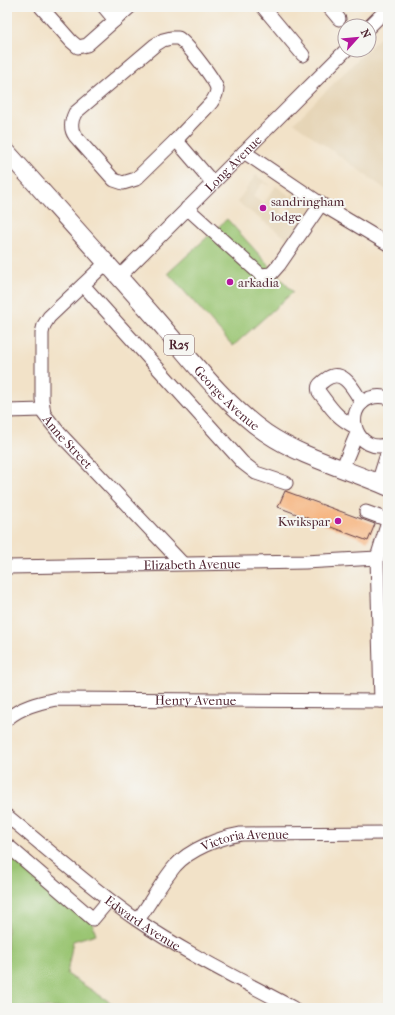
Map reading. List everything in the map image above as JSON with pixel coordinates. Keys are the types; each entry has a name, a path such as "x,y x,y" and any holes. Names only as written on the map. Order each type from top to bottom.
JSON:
{"main road":[{"name":"George Avenue","path":"7,152 212,383 251,422 282,444 383,485"}],"street":[{"path":"41,7 71,41 78,46 87,45 130,7"},
{"path":"104,7 115,20"},
{"path":"263,7 303,55"},
{"path":"328,7 338,18"},
{"path":"377,19 388,8"},
{"path":"178,38 212,78 217,91 216,97 211,103 176,140 136,179 130,182 122,183 114,180 75,136 72,131 72,124 75,113 155,45 163,40 178,38"},
{"name":"Long Avenue","path":"119,277 338,58"},
{"path":"176,140 213,183"},
{"path":"244,152 321,204 388,244"},
{"path":"187,208 261,275 271,274 279,265 321,204"},
{"name":"Anne Street","path":"106,262 50,317 43,329 43,410 49,421 57,430 182,563"},
{"path":"83,285 243,463 256,473 286,483"},
{"path":"362,403 347,380 339,376 328,378 319,385 319,392 337,416 356,430 361,438 372,445 378,446 388,444"},
{"path":"342,469 356,430 355,414 362,403 373,397 380,396 388,398"},
{"path":"7,411 43,410"},
{"path":"383,485 388,451"},
{"path":"366,512 388,521 376,558 384,701"},
{"name":"Elizabeth Avenue","path":"7,567 305,562 376,558"},
{"name":"Henry Avenue","path":"7,719 14,713 25,708 56,699 384,701"},
{"name":"Edward Avenue","path":"7,816 109,900 138,920 189,952 294,1008"},
{"name":"Victoria Avenue","path":"138,920 176,865 194,851 214,841 241,834 388,833"},
{"path":"7,845 93,919 109,900"}],"shaded area":[{"path":"388,30 388,191 294,123 359,58 377,58 377,40"},
{"name":"sandringham lodge","path":"256,175 270,185 269,186 263,182 253,196 263,204 276,186 290,196 280,211 286,216 291,210 285,205 293,193 312,207 289,240 237,202"}],"green space":[{"name":"arkadia","path":"227,219 293,292 233,346 168,273"},
{"path":"7,853 92,922 96,934 73,941 67,974 119,1008 7,1008"}],"building":[{"path":"285,491 375,524 368,541 278,507"}],"place":[{"name":"sandringham lodge","path":"263,208"},
{"name":"arkadia","path":"230,282"},
{"name":"Kwikspar","path":"338,521"}]}
